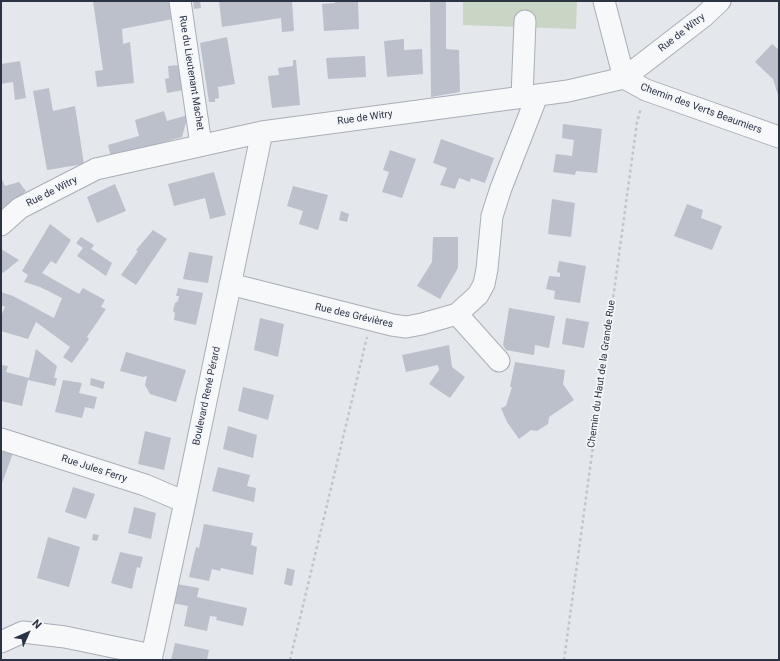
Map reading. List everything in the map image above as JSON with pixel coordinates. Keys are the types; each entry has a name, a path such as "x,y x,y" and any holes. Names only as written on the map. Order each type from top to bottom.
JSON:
{"street":[{"name":"Rue du Lieutenant Machet","path":"180,1 202,145"},
{"path":"604,1 624,78"},
{"name":"Rue de Witry","path":"1,225 20,208 96,169 262,132 588,88 624,78 703,17 720,1"},
{"name":"Rue des Grévières","path":"230,284 370,321 406,327 428,323 457,314 478,295 484,284 487,269 492,216 529,96 525,21"},
{"name":"Chemin des Verts Beaumiers","path":"624,78 646,90 779,138"},
{"name":"Boulevard René Pérard","path":"151,658 186,502 262,132"},
{"path":"457,314 499,361"},
{"name":"Rue Jules Ferry","path":"1,439 145,485 186,502"},
{"path":"1,642 23,632 65,637 151,658"}],"path":[{"name":"Chemin du Haut de la Grande Rue","path":"564,660 637,122 646,90"},
{"path":"290,660 370,321"}],"green space":[{"path":"463,1 577,1 576,29 463,25"}],"building":[{"path":"93,1 170,1 173,19 122,29 123,44 130,42 134,83 97,87 95,71 103,70"},
{"path":"193,1 200,1 201,8 194,9"},
{"path":"219,1 292,1 294,31 282,32 281,18 222,27"},
{"path":"335,1 358,1 359,29 324,31 322,4 335,3"},
{"path":"430,1 446,1 446,49 459,50 460,92 431,97"},
{"path":"227,37 235,84 218,87 219,98 215,99 215,102 209,102 200,43"},
{"path":"404,39 404,50 422,49 423,74 387,77 384,41"},
{"path":"772,44 779,50 779,98 773,79 755,62"},
{"path":"365,56 366,77 328,79 326,58"},
{"path":"293,60 296,60 300,105 272,108 268,76 279,75 278,68 293,66"},
{"path":"20,61 26,98 15,100 13,82 1,84 1,64"},
{"path":"180,65 184,90 167,93 165,79 169,78 168,66"},
{"path":"49,88 53,111 75,106 84,164 47,170 33,91"},
{"path":"164,111 167,121 188,115 182,137 111,157 108,145 139,136 135,120"},
{"path":"563,124 602,129 597,173 576,171 575,175 553,172 556,154 572,156 574,140 562,138"},
{"path":"441,139 494,158 485,183 471,178 470,182 459,178 455,189 440,185 447,168 433,163"},
{"path":"390,150 416,159 402,198 382,192 389,172 383,170"},
{"path":"214,172 226,215 210,219 205,198 174,206 168,184"},
{"path":"1,177 5,186 19,182 26,191 1,213"},
{"path":"115,184 126,211 97,223 87,197"},
{"path":"293,186 328,195 318,230 299,224 303,211 287,206"},
{"path":"552,199 575,203 571,237 548,234"},
{"path":"687,204 703,210 701,218 722,226 712,250 674,236"},
{"path":"341,211 349,214 347,222 339,220"},
{"path":"50,224 71,240 56,264 51,261 42,273 79,294 83,288 105,300 101,307 106,309 87,337 89,339 72,363 63,357 70,347 36,322 28,339 1,331 1,316 5,307 1,305 1,292 13,296 54,318 62,298 40,287 24,282 28,275 22,271"},
{"path":"153,230 167,239 136,285 121,275 138,251 136,250"},
{"path":"81,237 94,245 91,249 112,263 106,276 77,256 83,248 76,243"},
{"path":"433,237 458,237 458,268 440,299 417,286 432,262"},
{"path":"1,249 19,260 3,273 1,271"},
{"path":"189,252 213,256 208,283 183,279"},
{"path":"559,261 586,266 580,303 554,299 555,291 546,289 549,276 560,277 560,273 557,272"},
{"path":"178,288 203,293 196,325 174,320 175,313 173,311 175,303 178,301 179,296 176,296"},
{"path":"509,308 555,316 549,348 535,345 534,355 506,350 503,345"},
{"path":"260,318 284,324 278,357 254,350"},
{"path":"566,318 589,322 584,348 562,344"},
{"path":"449,345 452,367 465,377 450,398 429,384 439,370 438,365 406,372 402,355"},
{"path":"36,349 57,366 54,378 57,378 55,386 28,380 22,406 1,401 1,365 8,366 6,372 29,378"},
{"path":"126,352 186,370 176,402 150,394 145,385 147,376 143,377 120,371"},
{"path":"515,362 565,370 563,384 574,400 549,417 548,424 537,431 531,430 519,439 507,422 501,408 506,406 512,387 510,387"},
{"path":"91,378 105,382 103,389 90,385"},
{"path":"63,380 82,383 79,393 97,397 94,409 85,407 82,418 55,412"},
{"path":"243,387 274,395 268,420 238,411"},
{"path":"228,426 257,435 253,458 223,449"},
{"path":"145,431 171,438 164,470 138,464"},
{"path":"1,449 13,453 1,486"},
{"path":"218,467 250,475 247,486 256,488 254,502 212,491"},
{"path":"73,487 95,494 86,519 65,512"},
{"path":"134,507 156,513 151,539 128,533"},
{"path":"204,524 253,533 251,545 257,547 253,575 221,568 220,571 212,569 209,581 189,577 196,547 199,548"},
{"path":"93,534 99,535 97,541 92,540"},
{"path":"48,537 80,547 69,587 37,578"},
{"path":"120,552 143,557 140,568 137,567 132,589 111,583"},
{"path":"287,568 295,570 292,586 284,584"},
{"path":"177,584 199,588 197,597 247,608 243,626 216,620 217,617 210,616 207,631 184,626 188,606 172,603"},
{"path":"175,643 209,650 207,660 171,660"}]}
